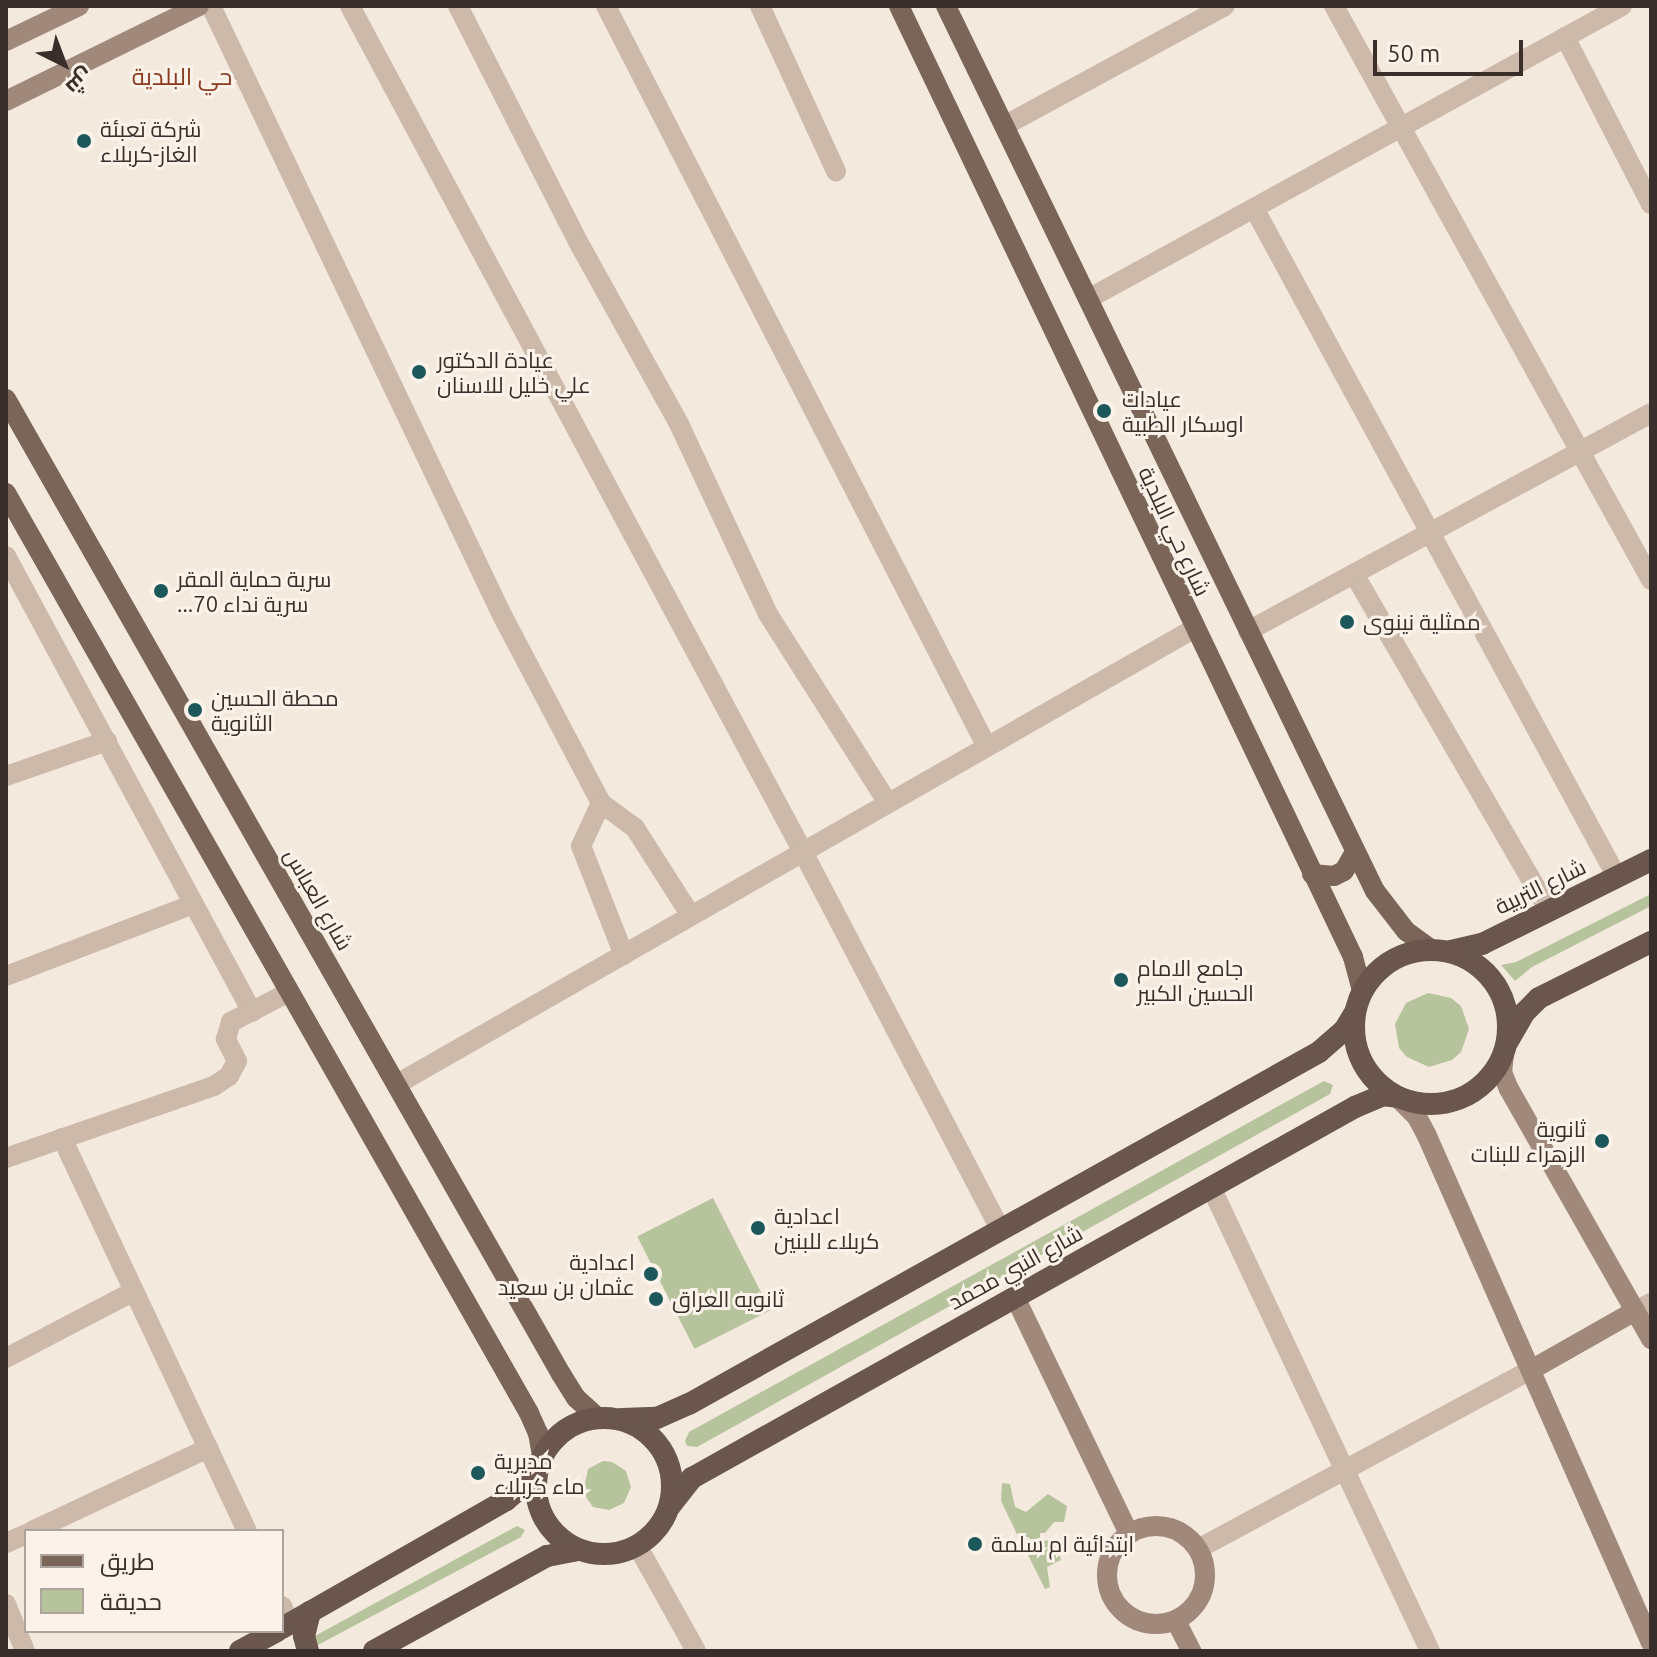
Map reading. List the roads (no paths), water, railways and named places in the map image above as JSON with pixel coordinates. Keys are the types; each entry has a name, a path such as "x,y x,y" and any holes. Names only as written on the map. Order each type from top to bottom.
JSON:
{"highway":[{"name":"شارع التربية","path":"1441,950 1482,944 1651,860"},
{"path":"1504,1054 1508,1033 1507,1011 1500,991 1488,973 1441,950 1396,957 1371,977 1362,991 1354,1014 1354,1039 1361,1063 1377,1083 1397,1097 1422,1104 1459,1098 1491,1076 1504,1054 1517,1023 1539,998 1651,942"},
{"name":"شارع النبي محمد","path":"622,1419 657,1418 689,1404 1319,1052 1345,1029 1354,1014"},
{"name":"شارع النبي محمد","path":"670,1506 692,1478 1355,1107 1383,1095 1397,1097"},
{"path":"284,1622 310,1612 506,1500 539,1465 559,1434 583,1420 597,1417 622,1419 639,1426 664,1452 671,1469 670,1506 662,1522 637,1545 619,1553 599,1554 579,1550 557,1536 541,1514 539,1465"},
{"path":"374,1651 547,1556 579,1550"},
{"path":"308,1651 304,1636 310,1612"},
{"path":"258,1648 272,1633"}],"main road":[{"path":"6,41 79,6"},
{"path":"6,101 199,6"},
{"name":"شارع حي البلدية","path":"899,6 1353,957 1362,991"},
{"name":"شارع حي البلدية","path":"946,6 1375,891 1413,938 1441,950"},
{"name":"شارع العباس","path":"6,399 568,1387 597,1417"},
{"path":"6,493 529,1413 538,1433 539,1465"},
{"path":"1312,874 1323,877 1344,871 1355,852"},
{"path":"1504,1054 1502,1072 1509,1089 1643,1307 1651,1339"},
{"path":"1397,1097 1422,1125 1651,1643"},
{"path":"1015,1297 1129,1534"},
{"path":"1531,1370 1643,1307"},
{"path":"1142,1528 1170,1528 1183,1533 1198,1549 1205,1567 1202,1593 1196,1604 1176,1621 1161,1624 1133,1619 1112,1599 1107,1570 1118,1543 1129,1534 1142,1528"},
{"path":"1176,1621 1191,1651"}],"street":[{"path":"211,6 503,617 601,803 635,828 691,916"},
{"path":"350,6 803,852 1000,1229"},
{"path":"458,6 581,247 679,424 768,614 888,803"},
{"path":"606,6 987,747"},
{"path":"760,6 836,171"},
{"path":"1004,126 1225,6"},
{"path":"1334,6 1651,580"},
{"path":"1088,299 1622,6"},
{"path":"1565,37 1651,204"},
{"path":"1254,208 1617,877"},
{"path":"1248,631 1651,413"},
{"path":"6,556 14,589 107,741 252,1012"},
{"path":"1354,574 1549,911"},
{"path":"397,1084 1195,628"},
{"path":"6,776 107,741"},
{"path":"601,803 581,846 624,955"},
{"path":"6,976 194,904"},
{"path":"6,1158 214,1086 229,1076 237,1061 226,1039 231,1022 289,992"},
{"path":"62,1138 246,1529"},
{"path":"1211,1187 1430,1651"},
{"path":"6,1358 134,1291"},
{"path":"1198,1549 1531,1370"},
{"path":"36,1529 208,1448"},
{"path":"637,1545 696,1651"},
{"path":"7,1610 25,1651"}],"place":[{"name":"شركة تعبئة الغاز-كربلاء","path":"84,141"},
{"name":"عيادة الدكتور علي خليل للاسنان","path":"419,372"},
{"name":"عيادات اوسكار الطبية","path":"1104,411"},
{"name":"سرية حماية المقر ...سرية نداء 70","path":"161,591"},
{"name":"ممثلية نينوى","path":"1347,622"},
{"name":"محطة الحسين الثانوية","path":"195,710"},
{"name":"جامع الامام الحسين الكبير","path":"1121,980"},
{"name":"ثانوية الزهراء للبنات","path":"1602,1141"},
{"name":"اعدادية كربلاء للبنين","path":"758,1228"},
{"name":"اعدادية عثمان بن سعيد","path":"651,1274"},
{"name":"ثانويه العراق","path":"656,1299"},
{"name":"مديرية ماء كربلاء","path":"478,1473"},
{"name":"ابتدائية ام سلمة","path":"975,1544"}],"district":[{"name":"حي البلدية","path":"182,77"}]}
